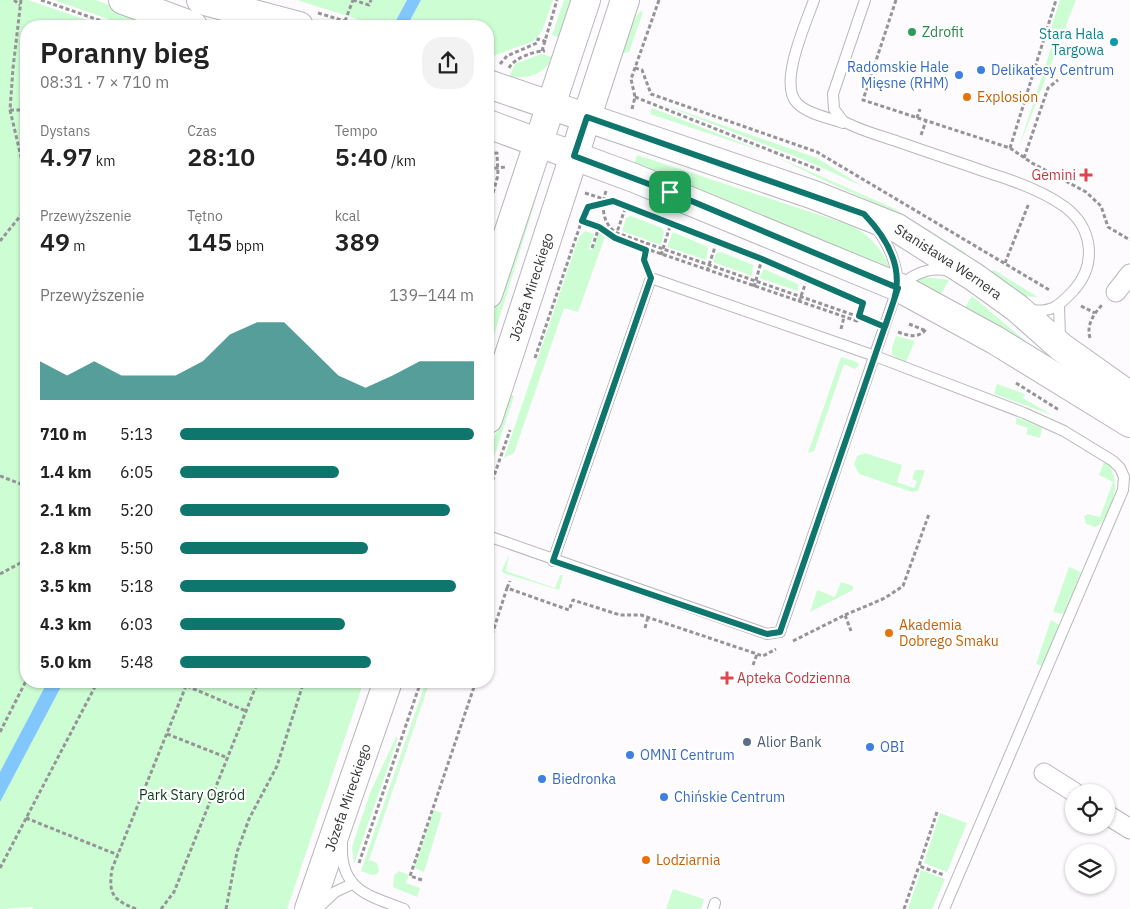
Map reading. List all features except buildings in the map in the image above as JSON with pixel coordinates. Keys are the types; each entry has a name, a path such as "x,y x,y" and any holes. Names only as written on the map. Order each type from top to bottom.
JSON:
{"street":[{"path":"124,0 177,20"},
{"path":"201,0 276,20"},
{"path":"494,276 586,0"},
{"name":"Józefa Mireckiego","path":"500,420 574,156 626,0"},
{"name":"Stanisława Wernera","path":"494,78 550,105 864,214 914,238 1017,308 1061,347 1130,396"},
{"path":"494,126 767,231 898,288 995,340 1130,423"},
{"path":"1116,292 1130,274"},
{"name":"Józefa Mireckiego","path":"309,909 385,688"},
{"path":"1044,772 1065,786"},
{"path":"1115,820 1130,829"}],"lane":[{"path":"814,0 790,75 790,90 798,104 851,126 1011,180 1034,190 1064,207 1074,215 1083,227 1087,238 1089,258 1086,273 1059,306 1058,321 1061,347"},
{"path":"851,126 838,116 832,101 865,0"},
{"path":"494,540 767,634 780,632 898,288 898,269 892,253 875,225 864,214"},
{"path":"898,288 910,277 933,269 974,277"},
{"path":"553,561 651,278 875,356 1004,405 1064,431 1113,461 1120,468 1124,477 1123,490 944,909"},
{"path":"1017,308 1044,310 1059,306"},
{"path":"343,809 342,863 352,884 359,891 404,909"},
{"path":"317,909 335,892 352,884"}],"path":[{"path":"14,0 20,5"},
{"path":"20,152 10,110 21,0"},
{"path":"42,0 99,20"},
{"path":"345,20 353,0 369,5 371,0"},
{"path":"542,51 557,0"},
{"path":"631,79 659,0"},
{"path":"896,0 863,100 1010,148 1024,158 1086,192 1101,206 1108,227 1130,240"},
{"path":"1010,148 1056,0"},
{"path":"494,74 507,56 537,43 538,39 545,41"},
{"path":"636,68 642,70 651,94 817,152 1052,291"},
{"path":"1024,158 1048,88 1058,80"},
{"path":"917,118 920,109"},
{"path":"10,110 20,110"},
{"path":"494,153 497,153 498,172 494,188"},
{"path":"1005,263 1034,190"},
{"path":"604,199 602,204 609,226 617,233 859,316 909,336 921,335 925,331"},
{"path":"532,367 582,221 588,207 613,201 762,259 863,303 858,321 646,250 615,238 599,227 582,221"},
{"path":"615,238 626,206"},
{"path":"0,241 20,216"},
{"path":"661,255 671,223"},
{"path":"592,248 599,227"},
{"path":"707,271 716,241"},
{"path":"648,244 644,260 651,278"},
{"path":"754,287 762,259"},
{"path":"799,302 807,279"},
{"path":"1091,341 1089,334 1095,313 1116,292"},
{"path":"1080,306 1095,313"},
{"path":"1008,378 1064,414"},
{"path":"494,456 500,420"},
{"path":"0,476 20,484"},
{"path":"845,616 884,598 903,586 930,514"},
{"path":"0,574 20,563"},
{"path":"494,628 510,581"},
{"path":"507,588 569,610 573,600"},
{"path":"644,628 648,618"},
{"path":"753,665 757,654"},
{"path":"0,732 22,688"},
{"path":"0,868 94,688"},
{"path":"136,909 121,902 114,896 110,889 112,869 185,688"},
{"path":"191,688 246,711"},
{"path":"160,909 170,900 174,892 255,688"},
{"path":"226,909 237,852 249,820 280,758 302,688"},
{"path":"352,884 418,688"},
{"path":"422,880 410,876 474,688"},
{"path":"167,734 228,758"},
{"path":"904,909 937,812"},
{"path":"26,818 118,855"},
{"path":"919,866 956,880"}],"green space":[{"name":"Park Stary Ogród","path":"0,0 28,0 86,20 20,20 20,688 362,688 287,909 34,909 32,907 0,909"},
{"path":"54,0 95,0 156,20 111,20"},
{"path":"297,0 407,0 396,20 360,20"},
{"path":"421,0 553,0 542,31 534,41 494,56 494,20 410,20"},
{"path":"564,0 573,0 561,38 552,35"},
{"path":"1060,0 1076,0 1018,150 1054,39 1048,37"},
{"path":"640,11 643,12 629,52 619,54 630,27"},
{"path":"541,54 553,57 540,72 523,77 509,77 515,64"},
{"path":"656,102 817,158 864,187 807,161"},
{"path":"652,108 765,152 650,114"},
{"path":"637,155 857,228 874,243 890,269 633,166"},
{"path":"775,156 893,208 966,253 964,255 904,216 823,180"},
{"path":"530,197 536,199 494,336 494,311"},
{"path":"631,216 662,228 664,232 661,245 622,231 626,218"},
{"path":"585,231 594,234 589,249 592,250 599,231 606,234 578,312 564,308 514,453 504,458 579,237"},
{"path":"673,232 708,247 706,260 667,247"},
{"path":"721,252 753,265 752,276 713,262 716,253"},
{"path":"764,269 798,284 798,291 759,278"},
{"path":"994,270 1038,297 1022,296 988,273"},
{"path":"924,277 949,280 940,296 917,284 916,281"},
{"path":"972,296 1029,344 1026,347 964,309"},
{"path":"896,336 915,341 906,362 900,361 892,354"},
{"path":"841,357 857,362 859,365 855,369 844,364 814,451 808,453"},
{"path":"997,384 1025,394 1023,398 1052,415 994,394"},
{"path":"511,395 514,396 494,458 494,439"},
{"path":"1018,418 1042,428 1040,438 1026,434 1028,428 1016,424 1016,419"},
{"path":"865,453 902,465 897,482 914,488 917,481 912,479 915,470 925,470 918,491 912,492 859,474 854,465 857,456"},
{"path":"1104,462 1109,463 1114,477 1115,491 1106,516 1095,527 1086,524 1084,516 1088,514 1100,517 1113,482 1099,475"},
{"path":"509,555 506,571 555,588 560,575 563,575 559,590 503,573 502,570"},
{"path":"1069,567 1081,572 1066,610 1063,614 1053,612"},
{"path":"841,582 853,586 853,590 810,612 817,590 835,597"},
{"path":"1051,620 1059,625 1042,666 1036,664"},
{"path":"424,688 428,688 369,860 377,863 379,871 377,874 372,875 361,871"},
{"path":"396,737 398,738 354,864 352,847 370,793"},
{"path":"434,810 442,813 424,872 414,868"},
{"path":"940,813 967,823 947,872 924,863"},
{"path":"921,870 945,879 932,909 908,909"},
{"path":"399,871 409,875 406,883 420,888 417,897 393,887 394,875"},
{"path":"673,889 704,899 701,909 666,909"}],"water":[{"path":"407,0 421,0 410,20 396,20"},
{"path":"44,688 60,688 0,802 0,772"}],"place":[{"name":"Zdrofit","path":"912,32"},
{"name":"Stara Hala Targowa","path":"1114,42"},
{"name":"Delikatesy Centrum","path":"981,70"},
{"name":"Radomskie Hale Mięsne (RHM)","path":"959,75"},
{"name":"Explosion","path":"967,97"},
{"name":"Gemini","path":"1086,175"},
{"name":"Akademia Dobrego Smaku","path":"889,633"},
{"name":"Apteka Codzienna","path":"727,678"},
{"name":"Alior Bank","path":"747,742"},
{"name":"OBI","path":"870,747"},
{"name":"OMNI Centrum","path":"630,755"},
{"name":"Biedronka","path":"542,779"},
{"name":"Chińskie Centrum","path":"664,797"},
{"name":"Lodziarnia","path":"646,860"}],"route":[{"path":"670,192 574,156 587,117 864,214 875,225 882,236 892,253 898,269 898,288 889,314 885,327 875,356 821,509 780,632 772,634 692,609 553,561 651,278 644,260 646,250 615,238 599,227 582,221 584,214 588,207 613,201 762,259 863,303 859,316 885,327 894,300 898,288 767,231 670,192"}]}
